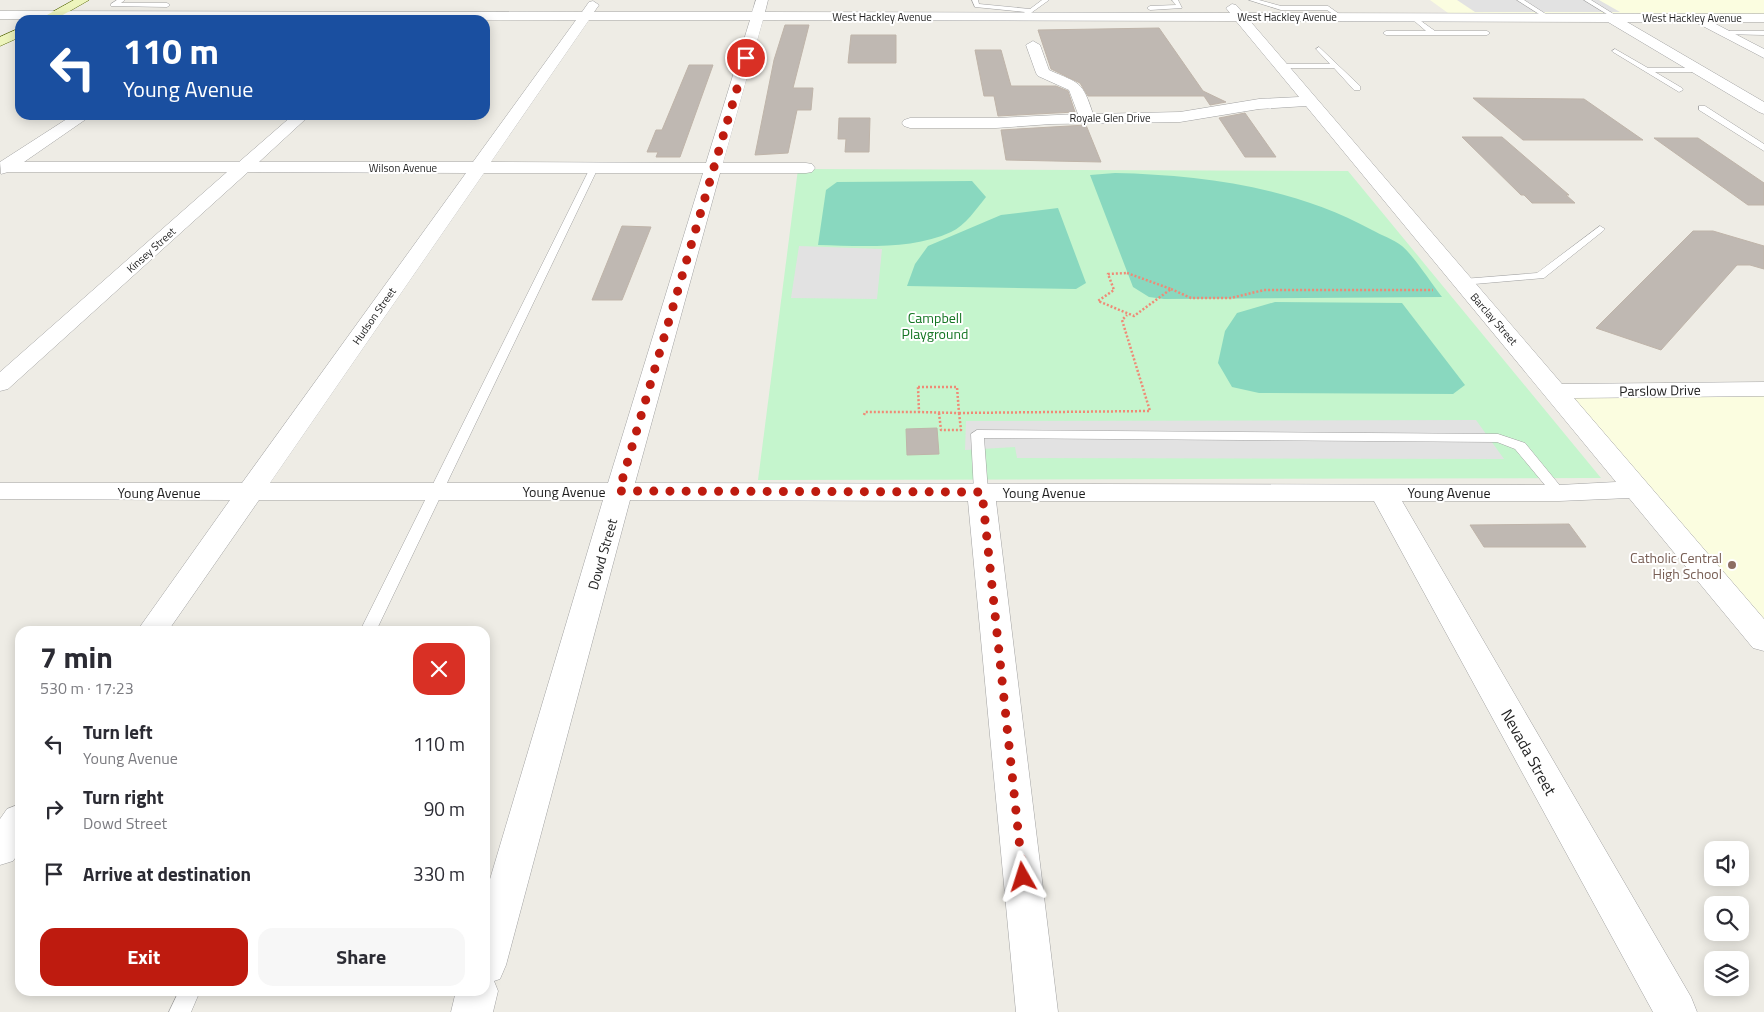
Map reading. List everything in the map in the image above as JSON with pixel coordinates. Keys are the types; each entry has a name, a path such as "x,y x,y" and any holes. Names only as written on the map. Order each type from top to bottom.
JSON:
{"main road":[{"path":"55,15 83,0"},
{"path":"0,42 15,34"}],"street":[{"path":"932,0 934,17"},
{"name":"Barclay Street","path":"1224,0 1246,9 1280,66 1764,640"},
{"path":"237,15 252,5"},
{"path":"412,15 423,6"},
{"name":"West Hackley Avenue","path":"463,15 590,8 760,8 934,17 1246,9 1342,18 1764,18"},
{"name":"Hudson Street","path":"155,626 590,8"},
{"name":"Dowd Street","path":"490,946 619,491 760,8"},
{"name":"West Hackley Avenue","path":"0,15 15,16"},
{"path":"1615,18 1764,109"},
{"path":"1697,18 1764,54"},
{"path":"1034,45 1043,73 1074,86 1078,91 1087,118"},
{"name":"Royale Glen Drive","path":"910,123 996,123 1087,118 1152,118 1313,105"},
{"path":"1,168 76,120"},
{"name":"Kinsey Street","path":"0,384 296,120"},
{"name":"Wilson Avenue","path":"1,168 806,168"},
{"name":"Parslow Drive","path":"1556,391 1764,389"},
{"name":"Young Avenue","path":"0,491 1559,493 1638,489"},
{"path":"982,492 1037,1012"},
{"name":"Nevada Street","path":"1383,492 1676,1012"},
{"path":"0,849 15,827"},
{"path":"472,1012 476,996"}],"lane":[{"path":"122,0 113,5 167,4"},
{"path":"150,15 175,0"},
{"path":"975,0 977,6 1004,7 1026,14 1046,0"},
{"path":"1151,10 1180,7 1175,0"},
{"path":"1246,9 1264,5 1281,8 1328,8 1335,5 1329,0"},
{"path":"1520,0 1548,18"},
{"path":"1587,0 1615,18"},
{"path":"1328,8 1342,18"},
{"path":"1414,18 1433,33"},
{"path":"1386,33 1487,33"},
{"path":"1724,33 1764,33"},
{"path":"1319,49 1357,88"},
{"path":"1615,51 1679,90"},
{"path":"1280,66 1336,66"},
{"path":"1647,70 1699,70"},
{"path":"1702,108 1764,148"},
{"path":"370,626 594,168"},
{"path":"1462,282 1540,276 1600,229"},
{"path":"982,492 977,434 1498,438 1520,446 1559,493"},
{"path":"180,1012 188,996"}],"path":[{"path":"1171,288 1134,316 1127,315 1098,301 1114,290 1108,274 1128,274 1171,288 1191,298 1231,298 1264,290 1433,290"},
{"path":"864,415 865,412 1150,411 1122,320 1127,315"},
{"path":"920,412 918,387 957,387 961,430 942,430 939,413"}],"shaded area":[{"path":"1430,0 1764,0 1764,15 1448,13"},
{"path":"1457,0 1599,0 1620,12 1475,12"},
{"path":"799,246 882,249 877,299 791,298"},
{"name":"Catholic Central High School","path":"1764,390 1764,642 1556,391"},
{"path":"1476,420 1504,459 1017,458 1015,447 965,450 966,421"}],"green space":[{"name":"Campbell Playground","path":"798,169 1348,171 1601,478 758,480"},
{"path":"1115,173 1181,177 1247,186 1311,203 1342,215 1402,246 1442,297 1164,299 1149,297 1133,287 1090,175"},
{"path":"972,181 986,197 966,221 951,232 920,242 886,246 818,245 826,190 837,182"},
{"path":"1058,208 1086,283 1076,289 907,286 915,264 928,246 1001,215"},
{"path":"1275,302 1402,303 1465,385 1453,394 1259,393 1232,387 1218,363 1225,331 1237,313"}],"building":[{"path":"785,25 809,25 793,88 813,88 811,110 797,110 788,153 755,155 774,60"},
{"path":"1159,28 1203,91 1226,102 1210,105 1204,96 1088,96 1080,83 1051,69 1038,30"},
{"path":"851,35 896,35 896,63 848,63"},
{"path":"975,50 1001,50 1011,86 1056,86 1068,91 1075,112 998,116 994,96 984,96"},
{"path":"689,65 713,65 680,157 656,157 658,152 647,152 656,130 662,130"},
{"path":"1473,98 1584,99 1643,140 1523,140"},
{"path":"1245,113 1276,157 1245,157 1219,118"},
{"path":"839,118 870,118 869,152 845,152 846,139 838,139"},
{"path":"1086,125 1101,162 1006,160 1001,130"},
{"path":"1462,137 1502,137 1569,195 1566,195 1575,203 1532,203 1524,195 1521,195"},
{"path":"1654,138 1698,138 1764,183 1764,205 1748,205"},
{"path":"622,226 651,227 622,300 592,300"},
{"path":"1693,231 1713,231 1764,246 1764,269 1750,265 1737,265 1661,350 1596,328"},
{"path":"937,428 939,454 907,455 906,429"},
{"path":"1569,524 1586,547 1484,547 1470,525"}],"place":[{"name":"Catholic Central High School","path":"1732,565"}],"route":[{"path":"746,58 619,491 982,492 1023,877"}]}
